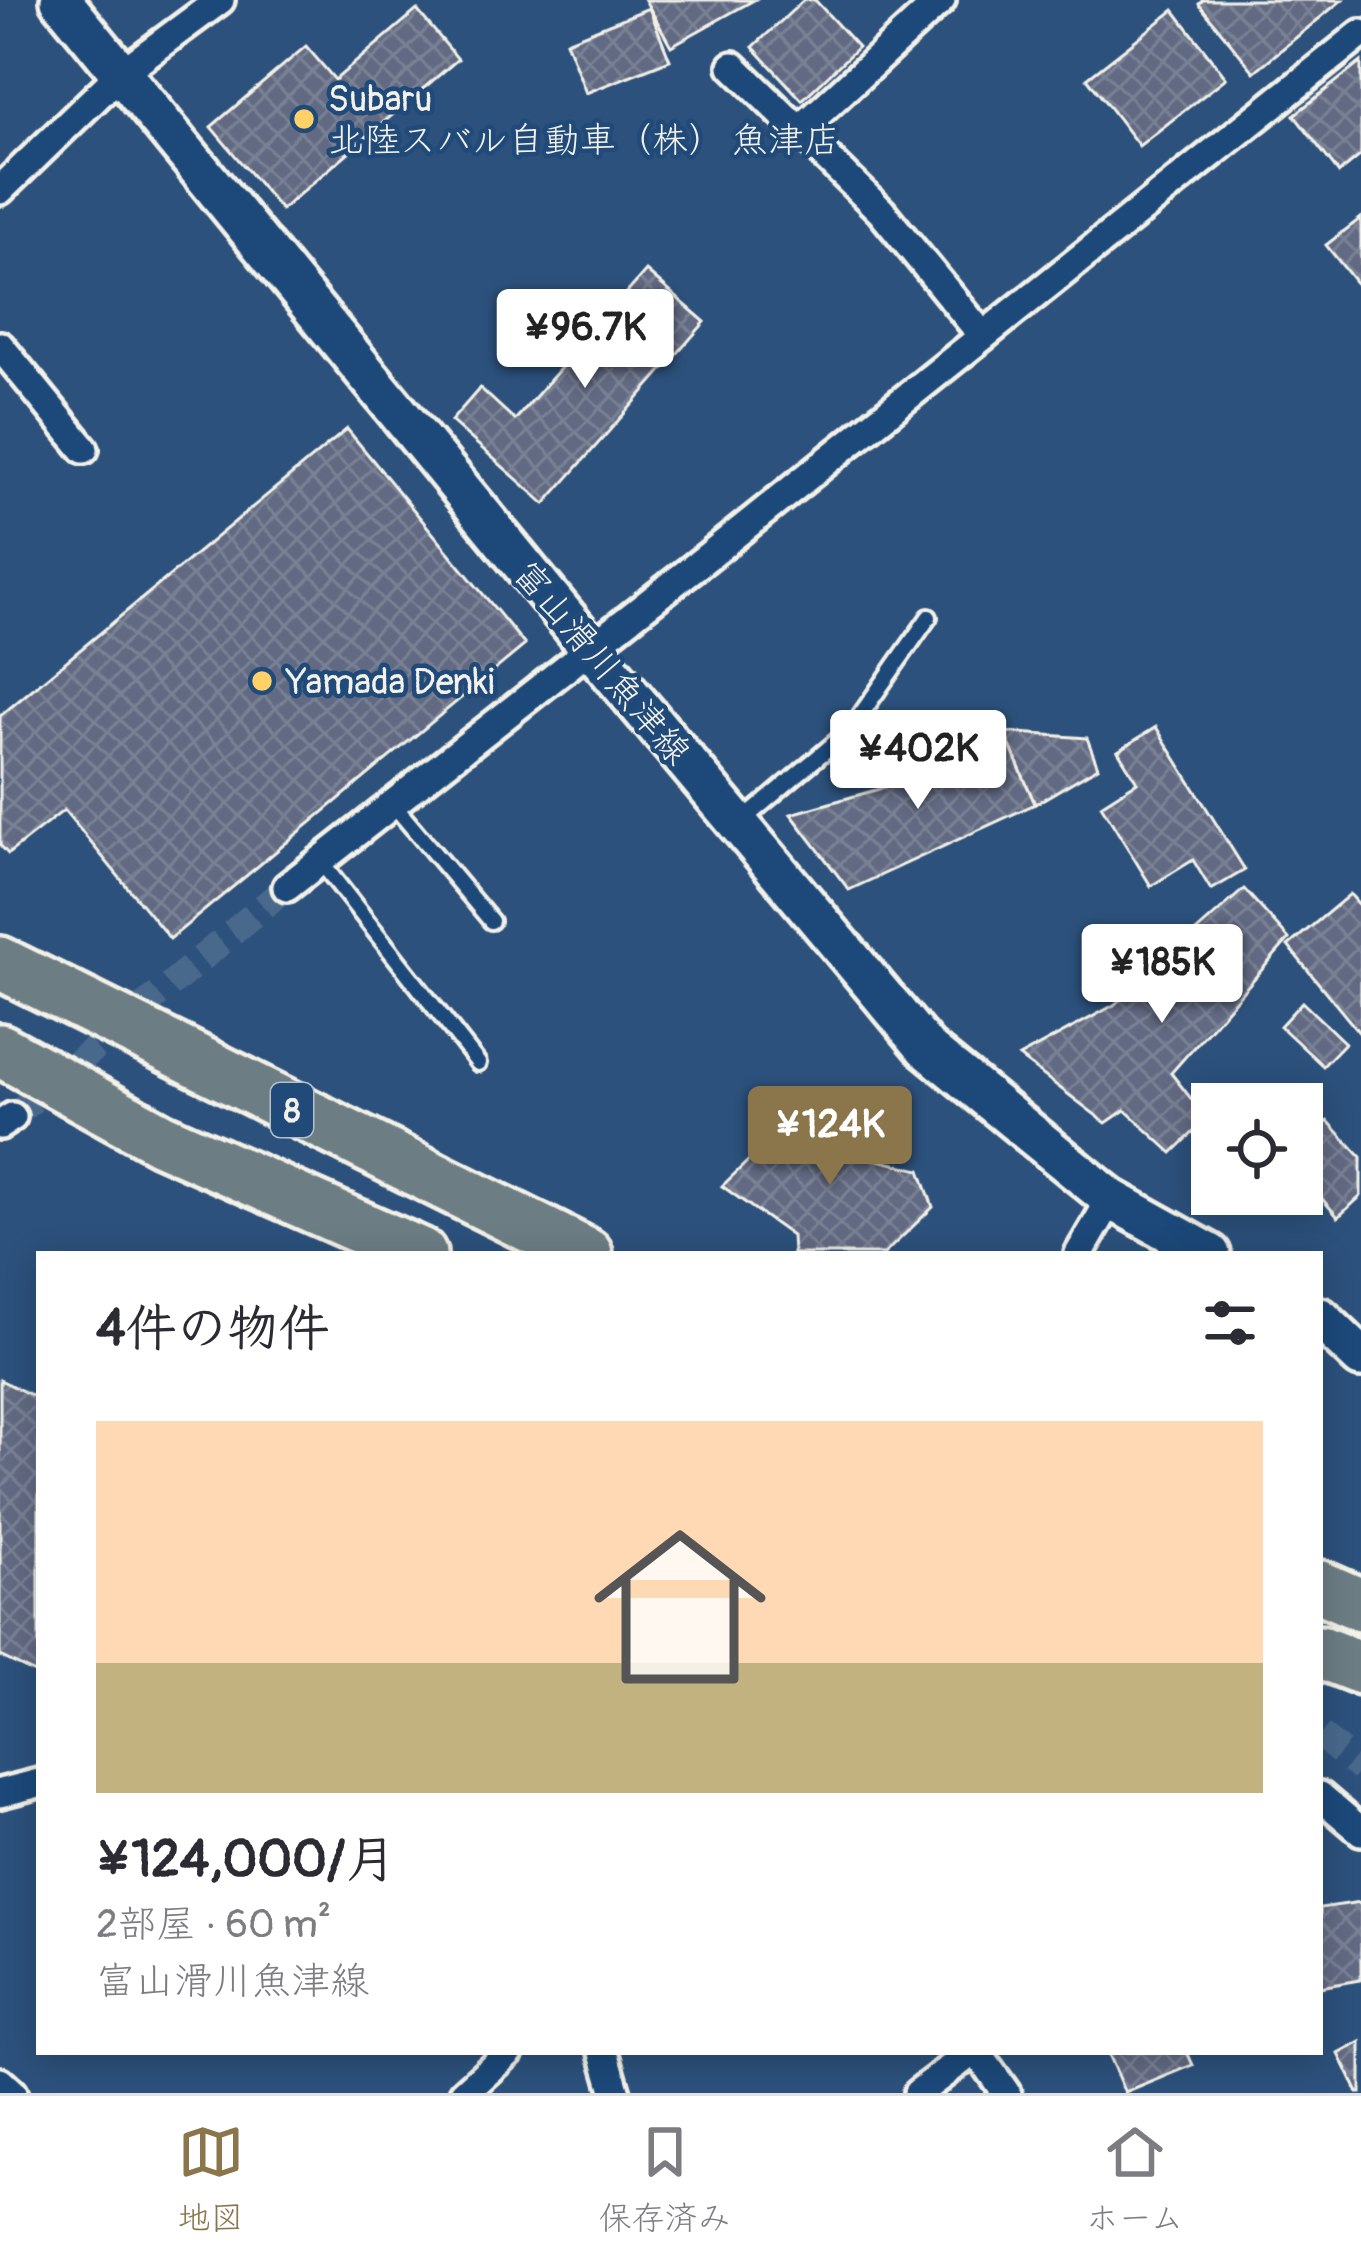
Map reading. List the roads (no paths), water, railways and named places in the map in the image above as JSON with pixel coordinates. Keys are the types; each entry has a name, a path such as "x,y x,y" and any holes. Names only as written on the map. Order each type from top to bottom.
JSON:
{"highway":[{"name":"8","path":"0,963 580,1251"},
{"name":"8","path":"0,1050 161,1139 413,1251"},
{"path":"1323,1588 1361,1604"},
{"path":"1323,1653 1361,1668"}],"main road":[{"name":"富山滑川魚津線","path":"61,0 590,647 926,1048 1111,1199 1205,1251"},
{"path":"1323,1321 1361,1357"}],"street":[{"path":"0,190 122,73 220,0"},
{"path":"800,131 940,0"},
{"path":"287,886 1361,34"},
{"path":"733,66 881,212 983,336"},
{"path":"0,346 84,449"},
{"path":"1081,1251 1111,1199"},
{"path":"0,1793 36,1784"},
{"path":"1323,1799 1361,1831"},
{"path":"464,2093 506,2055"},
{"path":"605,2055 616,2093"},
{"path":"918,2093 971,2055"},
{"path":"977,2055 1006,2093"},
{"path":"0,2082 12,2093"}],"lane":[{"path":"738,825 850,730 929,617"},
{"path":"392,803 491,921"},
{"path":"320,861 478,1063"}],"tunnel":[{"path":"12,1117 287,887"},
{"path":"1323,1737 1361,1769"}],"place":[{"name":"Subaru 北陸スバル自動車（株） 魚津店","path":"304,119"},
{"name":"Yamada Denki","path":"262,681"}]}
